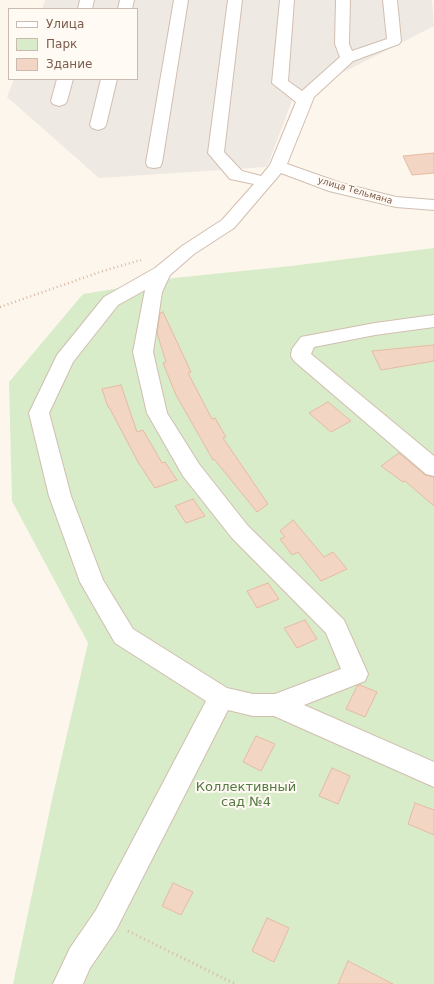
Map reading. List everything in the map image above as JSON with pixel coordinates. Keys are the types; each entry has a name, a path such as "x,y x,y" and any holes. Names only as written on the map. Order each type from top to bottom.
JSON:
{"street":[{"path":"154,163 181,0"},
{"path":"235,0 216,153 236,175 265,182"},
{"path":"287,0 280,83 305,101"},
{"path":"343,0 342,44 348,58"},
{"path":"155,265 153,292 143,352 157,413 191,470 240,532 335,627 356,674 276,705 253,705 221,698 124,636 92,582 60,496 39,413 64,360 111,301 155,265 188,250 228,224 265,182 278,166 307,95 348,58 394,41 390,0"},
{"path":"59,101 65,80"},
{"path":"98,125 109,80"},
{"name":"улица Тельмана","path":"278,166 335,187 358,193 396,202 434,205"},
{"path":"434,321 375,329 308,342 302,348 300,356 434,468"},
{"path":"68,984 80,958 106,920 221,698"},
{"path":"276,705 434,775"}],"path":[{"path":"0,307 103,271 155,265"},
{"path":"106,920 235,984"}],"shaded area":[{"path":"45,0 432,0 434,26 293,98 267,167 99,178 7,97 14,80 138,80 138,8 42,8"}],"green space":[{"name":"Коллективный сад №4","path":"434,248 434,984 13,984 53,795 88,643 12,501 9,382 83,294 174,278 291,266"}],"building":[{"path":"434,153 434,173 412,175 403,156"},
{"path":"163,312 191,372 188,373 212,419 215,418 226,437 223,438 268,504 257,512 214,459 213,460 176,395 163,363 166,362 157,333 160,313"},
{"path":"434,345 434,361 381,370 372,351"},
{"path":"121,385 137,432 143,430 162,463 165,462 177,480 155,488 138,462 108,407 102,389"},
{"path":"328,402 351,421 331,432 309,413"},
{"path":"399,453 425,475 434,477 434,506 405,481 403,482 381,466"},
{"path":"193,499 205,516 186,523 175,506"},
{"path":"293,520 324,557 333,552 347,569 321,581 298,552 292,555 280,539 285,537 280,531"},
{"path":"268,583 279,599 257,608 247,591"},
{"path":"305,620 317,639 297,648 284,628"},
{"path":"360,685 377,692 365,717 346,709 357,686"},
{"path":"256,736 275,744 261,771 243,762"},
{"path":"332,768 350,776 338,804 319,796"},
{"path":"415,803 434,810 434,835 408,824"},
{"path":"173,883 193,892 181,915 162,906"},
{"path":"267,918 289,928 274,962 252,951"},
{"path":"348,961 393,984 338,984"}]}
